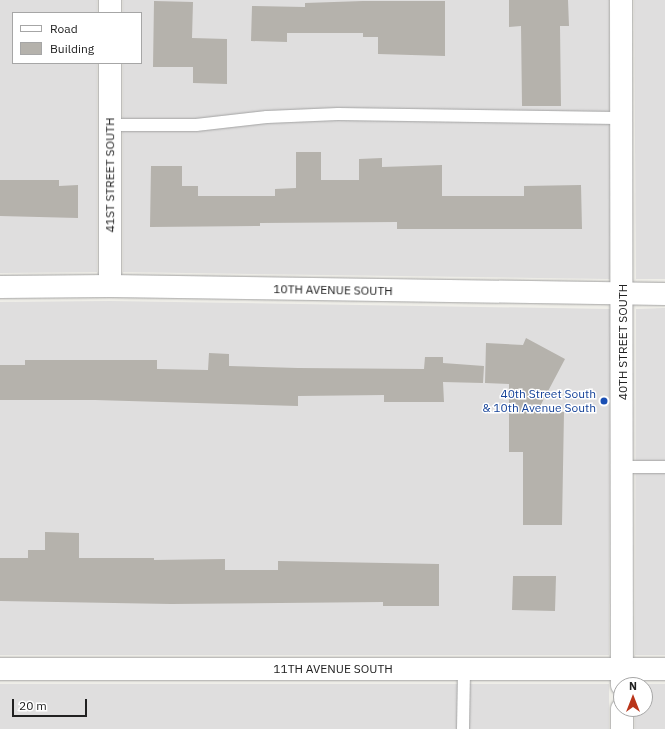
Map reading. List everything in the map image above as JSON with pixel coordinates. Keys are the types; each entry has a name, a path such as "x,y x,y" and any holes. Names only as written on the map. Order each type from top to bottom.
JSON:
{"street":[{"path":"110,0 110,12"},
{"name":"40TH STREET SOUTH","path":"622,0 622,677"},
{"name":"41ST STREET SOUTH","path":"110,64 110,286"},
{"name":"10TH AVENUE SOUTH","path":"0,287 110,286 665,294"},
{"name":"11TH AVENUE SOUTH","path":"0,669 464,669 622,677 665,669"},
{"path":"622,717 622,729"}],"lane":[{"path":"110,125 196,125 267,117 338,114 622,118"},
{"path":"622,467 665,467"},
{"path":"463,729 464,669"}],"shaded area":[{"path":"0,0 97,0 97,12 12,12 12,64 97,64 97,272 0,273"},
{"path":"123,0 609,0 610,279 123,272 123,64 142,64 142,12 123,12"},
{"path":"634,0 665,0 665,279 636,279"},
{"path":"110,301 610,309 609,655 0,655 0,302"},
{"path":"665,308 665,655 635,655 636,309"},
{"path":"0,684 609,684 609,729 0,729"},
{"path":"653,684 665,684 665,729 635,729 635,717 653,717"}],"building":[{"path":"509,0 568,0 569,26 560,26 561,106 522,106 521,26 509,27"},
{"path":"154,1 193,2 192,38 227,39 227,84 193,83 193,67 153,67"},
{"path":"445,1 445,56 378,54 378,37 363,37 363,33 287,33 287,42 251,41 252,6 305,7 305,3"},
{"path":"296,152 321,152 321,180 359,180 359,159 382,158 382,167 442,165 442,196 524,196 524,186 581,185 582,229 397,229 397,222 260,223 260,226 150,227 151,166 182,166 182,186 198,186 198,196 275,196 275,189 296,188"},
{"path":"0,180 59,180 59,186 78,185 78,218 0,216"},
{"path":"526,338 565,359 537,412 564,412 562,525 523,525 523,452 509,452 509,384 485,383 486,343 523,345"},
{"path":"209,353 229,354 229,366 298,368 424,369 425,357 443,357 443,363 484,366 483,383 443,382 444,402 384,402 384,395 298,396 298,406 95,400 0,400 0,365 25,365 25,360 157,360 157,369 208,370"},
{"path":"45,532 79,533 79,558 154,558 154,560 225,559 225,570 278,570 278,561 439,564 439,606 383,606 383,602 171,604 0,601 0,558 28,558 28,550 45,550"},
{"path":"513,576 556,576 555,611 512,610"}],"place":[{"name":"40th Street South & 10th Avenue South","path":"604,401"}]}
